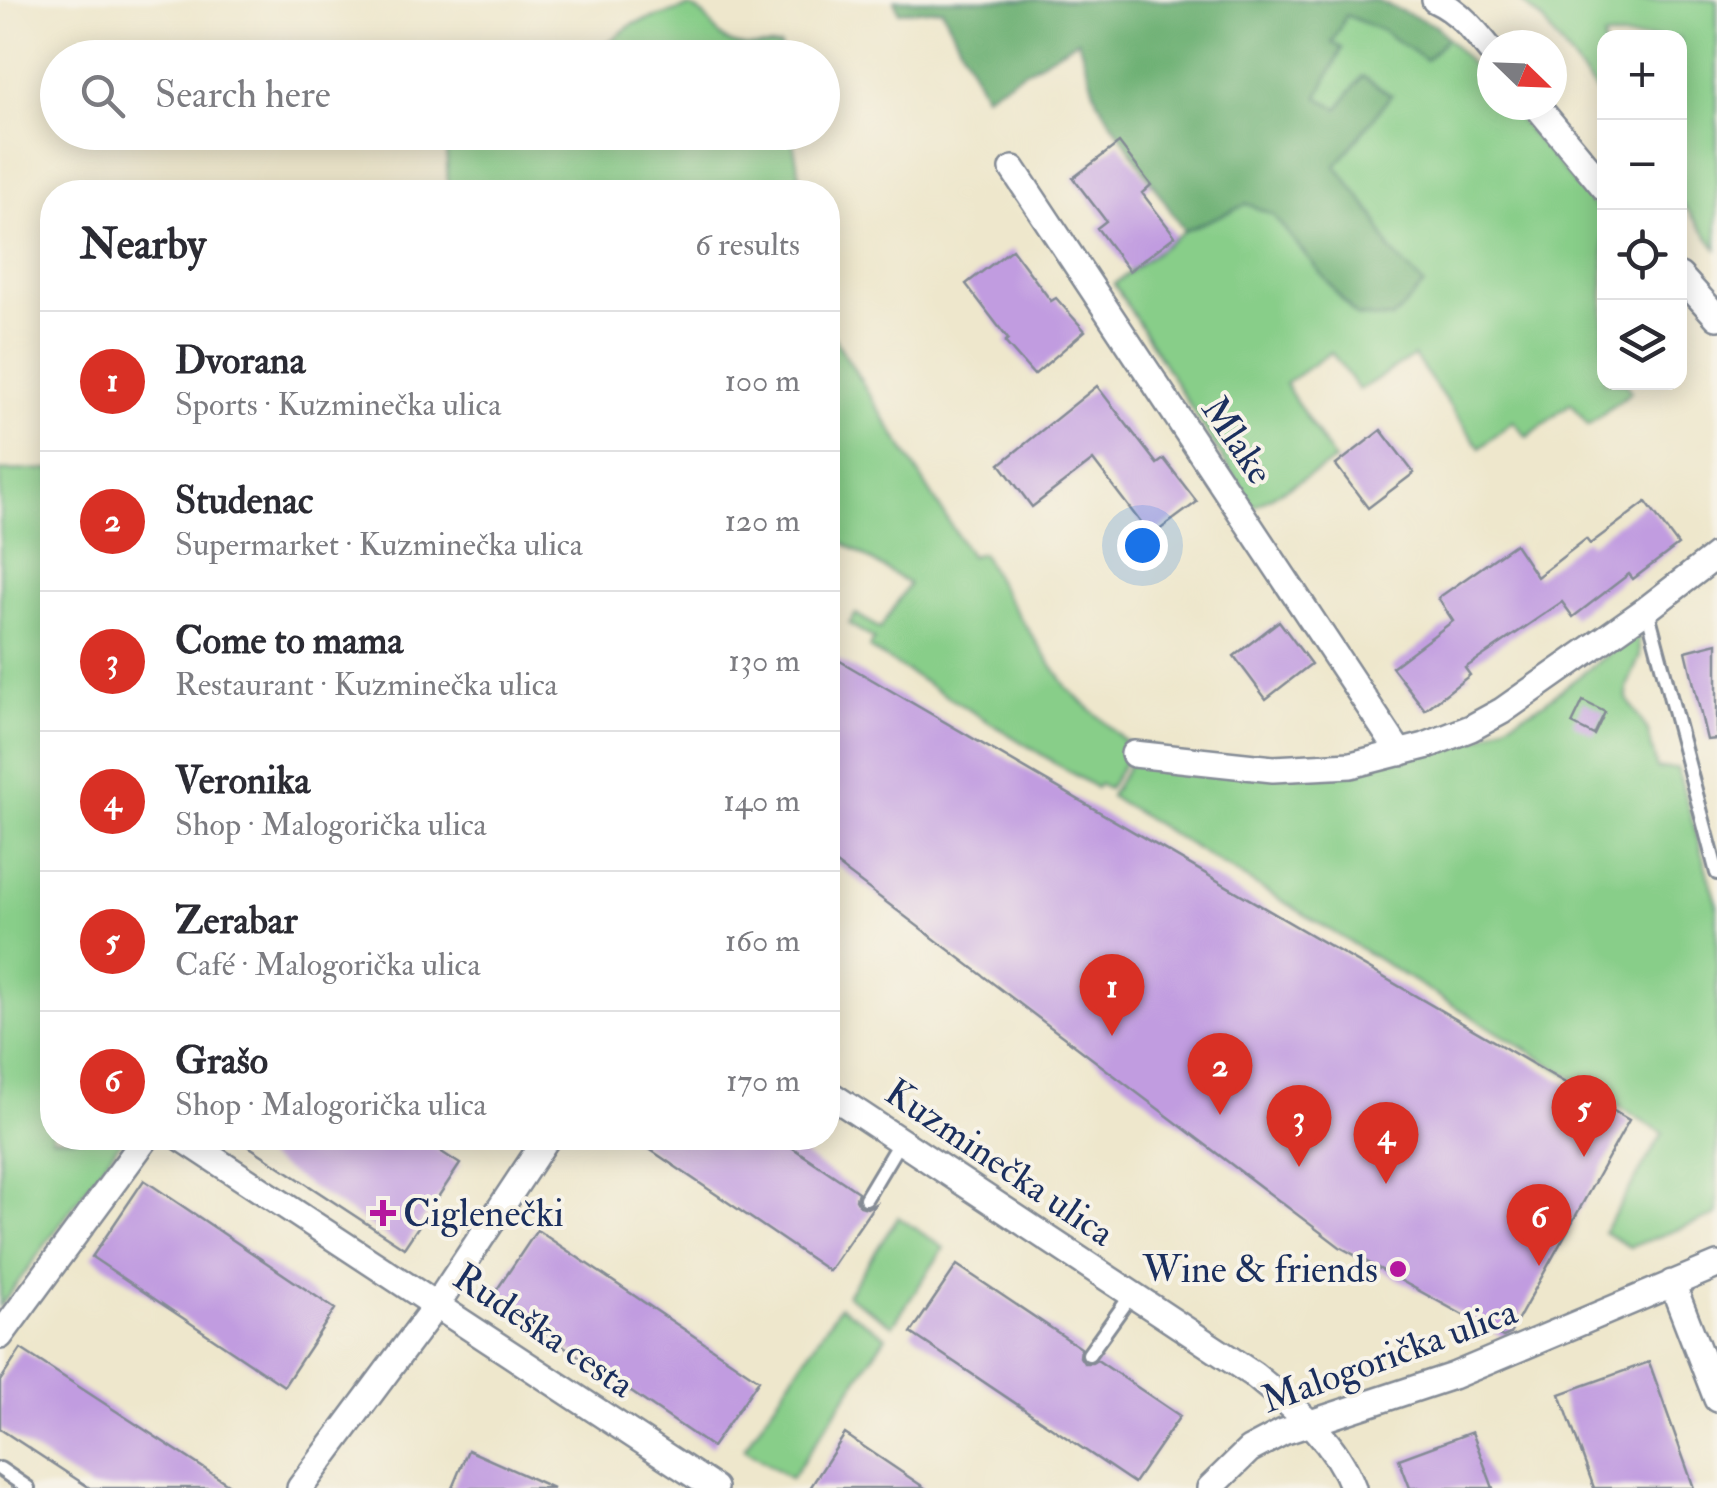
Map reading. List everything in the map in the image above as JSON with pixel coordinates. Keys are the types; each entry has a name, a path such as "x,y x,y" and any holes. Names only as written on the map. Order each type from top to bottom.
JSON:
{"street":[{"path":"1435,0 1448,6 1477,34"},
{"path":"1548,120 1597,179"},
{"name":"Mlake","path":"1013,168 1400,753"},
{"path":"1687,284 1717,317"},
{"path":"1134,754 1273,768 1351,765 1400,753 1471,728 1502,711 1647,610 1717,555"},
{"name":"Kuzminečka ulica","path":"840,1100 1254,1375 1310,1423 1337,1454 1353,1488"},
{"path":"0,1336 137,1150"},
{"name":"Rudeška cesta","path":"201,1150 714,1488"},
{"path":"300,1488 438,1304 539,1150"},
{"name":"Malogorička ulica","path":"1210,1488 1249,1450 1310,1423 1454,1376 1717,1265"},
{"path":"1672,1283 1717,1399"}],"lane":[{"path":"1647,610 1717,873"},
{"path":"866,1198 900,1140"},
{"path":"1089,1354 1132,1294"},
{"path":"0,1469 28,1488"}],"green space":[{"path":"894,0 1375,0 1437,26 1447,38 1426,60 1381,30 1346,15 1332,43 1342,48 1318,97 1338,109 1362,76 1391,95 1336,166 1375,217 1390,250 1424,285 1392,319 1356,316 1272,214 1247,204 1184,231 1097,100 1078,40 985,95 942,9 899,12"},
{"path":"1520,0 1717,0 1717,249 1687,209 1687,30 1597,30 1597,93 1567,53 1567,30 1549,30"},
{"path":"689,7 701,13 727,40 611,40 633,24"},
{"path":"1346,14 1381,30 1426,60 1447,38 1477,71 1477,120 1519,120 1597,209 1597,390 1631,392 1588,425 1571,403 1527,437 1513,421 1480,448 1414,356 1359,390 1331,352 1285,384 1335,461 1253,507 1114,284 1184,231 1247,204 1272,214 1356,316 1392,319 1423,286 1390,250 1375,217 1336,166 1391,95 1338,109 1317,98 1342,49 1331,43"},
{"path":"447,150 794,150 801,180 448,180"},
{"path":"840,347 970,556 982,553 1006,597 1068,689 1127,743 1156,747 1131,752 1108,789 1099,784 1096,788 869,648 874,639 849,624 856,614 880,629 909,584 840,541"},
{"path":"40,469 40,1150 114,1150 0,1307 0,471"},
{"path":"1637,632 1640,656 1627,687 1627,699 1648,731 1657,769 1677,768 1717,906 1717,1215 1630,1247 1604,1232 1663,1133 1110,796 1133,758 1248,773 1481,737 1544,703"},
{"path":"898,1217 944,1248 893,1325 847,1295"},
{"path":"840,1306 886,1336 791,1479 744,1449"}],"building":[{"path":"1119,143 1151,185 1142,193 1175,236 1129,271 1097,228 1106,221 1073,178"},
{"path":"1012,249 1051,301 1056,298 1085,331 1034,375 1005,342 1008,339 966,284"},
{"path":"1097,386 1157,464 1164,459 1197,502 1151,536 1093,460 1032,507 1000,464"},
{"path":"1381,430 1414,473 1368,508 1336,465"},
{"path":"1646,502 1678,545 1633,579 1629,574 1573,617 1562,602 1465,668 1470,675 1425,710 1392,667 1453,621 1438,598 1515,544 1537,577 1586,539 1590,544"},
{"path":"1279,621 1311,664 1266,699 1234,656"},
{"path":"1717,643 1717,739 1707,740 1686,651"},
{"path":"840,661 1629,1120 1510,1334 1503,1337 1340,1247 840,867"},
{"path":"1583,701 1605,712 1594,735 1572,724"},
{"path":"254,1150 438,1150 460,1164 404,1248"},
{"path":"651,1150 796,1150 858,1192 860,1206 875,1204 829,1271"},
{"path":"144,1180 335,1309 284,1386 92,1257"},
{"path":"537,1230 759,1380 712,1447 492,1297"},
{"path":"957,1265 1081,1348 1084,1363 1097,1360 1180,1416 1134,1483 911,1333"},
{"path":"21,1349 234,1488 90,1488 0,1429 0,1381"},
{"path":"1649,1362 1694,1488 1594,1488 1560,1394"},
{"path":"1472,1432 1493,1488 1410,1488 1399,1459"},
{"path":"845,1434 925,1488 810,1488"},
{"path":"468,1450 553,1488 452,1488"}],"place":[{"name":"Dvorana","path":"1112,1036"},
{"name":"Studenac","path":"1220,1115"},
{"name":"Zerabar","path":"1584,1157"},
{"name":"Come to mama","path":"1299,1167"},
{"name":"Veronika","path":"1386,1184"},
{"name":"Ciglenečki","path":"383,1213"},
{"name":"Grašo","path":"1539,1266"},
{"name":"Wine & friends","path":"1398,1269"}]}
